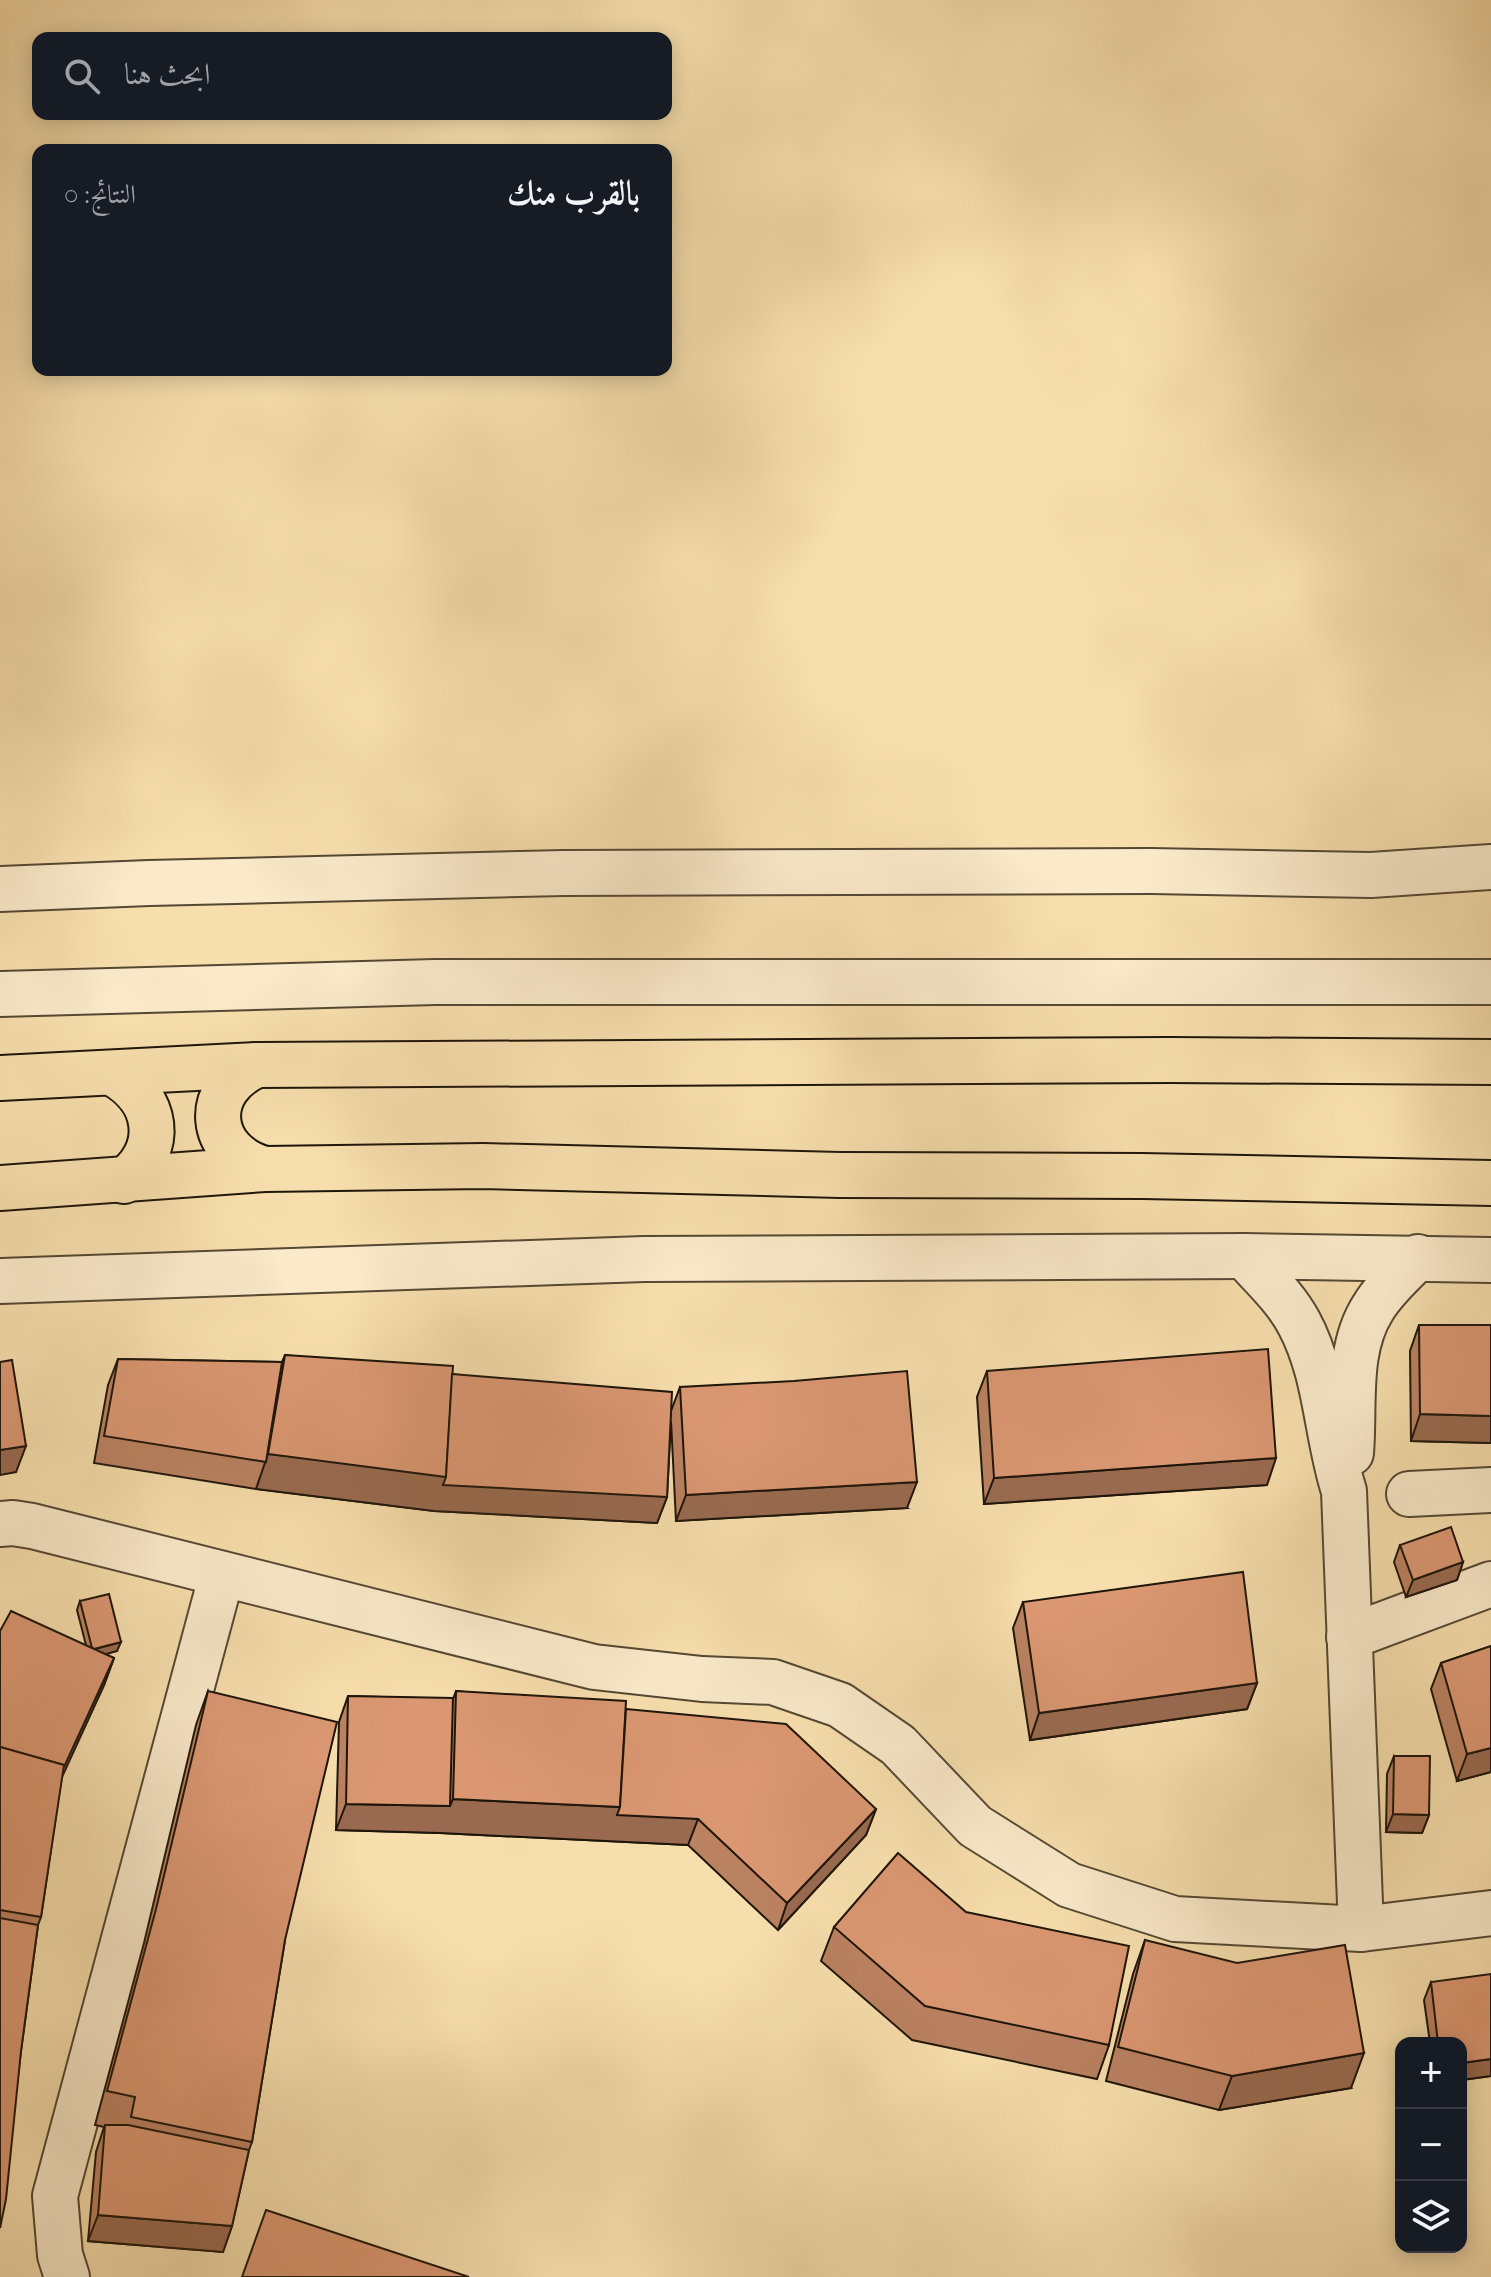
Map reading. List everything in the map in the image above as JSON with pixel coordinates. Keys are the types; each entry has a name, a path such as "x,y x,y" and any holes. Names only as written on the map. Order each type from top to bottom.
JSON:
{"main road":[{"path":"0,1078 257,1065 1170,1060 1491,1062"},
{"path":"257,1065 232,1080 224,1091 218,1120 221,1135 238,1158 265,1169"},
{"path":"114,1074 129,1082 142,1096 152,1129 145,1159 124,1181"},
{"path":"0,1188 265,1169 483,1166 840,1175 1142,1176 1491,1183"}],"street":[{"path":"0,889 564,873 1151,871 1371,875 1491,867"},
{"path":"0,994 435,982 1491,982"},
{"path":"1244,1256 1284,1299 1310,1346 1344,1491"},
{"path":"0,1281 644,1259 1244,1256 1491,1260"},
{"path":"1361,1929 1344,1491 1351,1450 1357,1349 1362,1329 1383,1293 1418,1257"},
{"path":"1409,1494 1491,1490"},
{"path":"0,1524 32,1526 594,1667 702,1679 773,1682 840,1705 898,1745 975,1826 1069,1885 1175,1919 1361,1929 1491,1913"},
{"path":"67,2277 60,2255 55,2196 222,1574"},
{"path":"1349,1637 1491,1584"}],"building":[{"path":"1419,1325 1491,1325 1491,1416 1420,1414"},
{"path":"1268,1349 1276,1458 994,1478 987,1371"},
{"path":"285,1355 453,1366 446,1477 268,1454"},
{"path":"118,1359 282,1362 266,1462 104,1436"},
{"path":"12,1360 26,1446 0,1450 0,1362"},
{"path":"907,1371 917,1482 686,1495 680,1387"},
{"path":"452,1374 672,1392 667,1497 443,1485"},
{"path":"1451,1527 1463,1562 1413,1580 1400,1545"},
{"path":"1243,1572 1257,1683 1039,1713 1023,1602"},
{"path":"109,1594 121,1642 94,1649 80,1601"},
{"path":"11,1611 114,1658 64,1767 0,1747 0,1631"},
{"path":"1491,1646 1491,1748 1467,1754 1441,1663"},
{"path":"208,1691 337,1722 285,1940 252,2142 131,2117 135,2097 107,2091 156,1909"},
{"path":"456,1691 626,1701 620,1807 453,1799"},
{"path":"348,1696 453,1698 450,1806 346,1804"},
{"path":"626,1709 786,1724 876,1809 787,1903 698,1819 617,1815"},
{"path":"0,1747 64,1765 41,1917 0,1910"},
{"path":"1394,1756 1430,1756 1429,1815 1393,1814"},
{"path":"898,1853 966,1912 1129,1946 1109,2045 925,2006 834,1927"},
{"path":"0,1918 38,1925 0,2228"},
{"path":"1145,1940 1237,1963 1345,1945 1364,2053 1232,2076 1118,2047"},
{"path":"1491,1974 1491,2059 1467,2062 1467,2037 1437,2037 1431,1982"},
{"path":"105,2125 128,2125 249,2150 232,2226 98,2215"},
{"path":"266,2210 469,2277 242,2277"}]}
